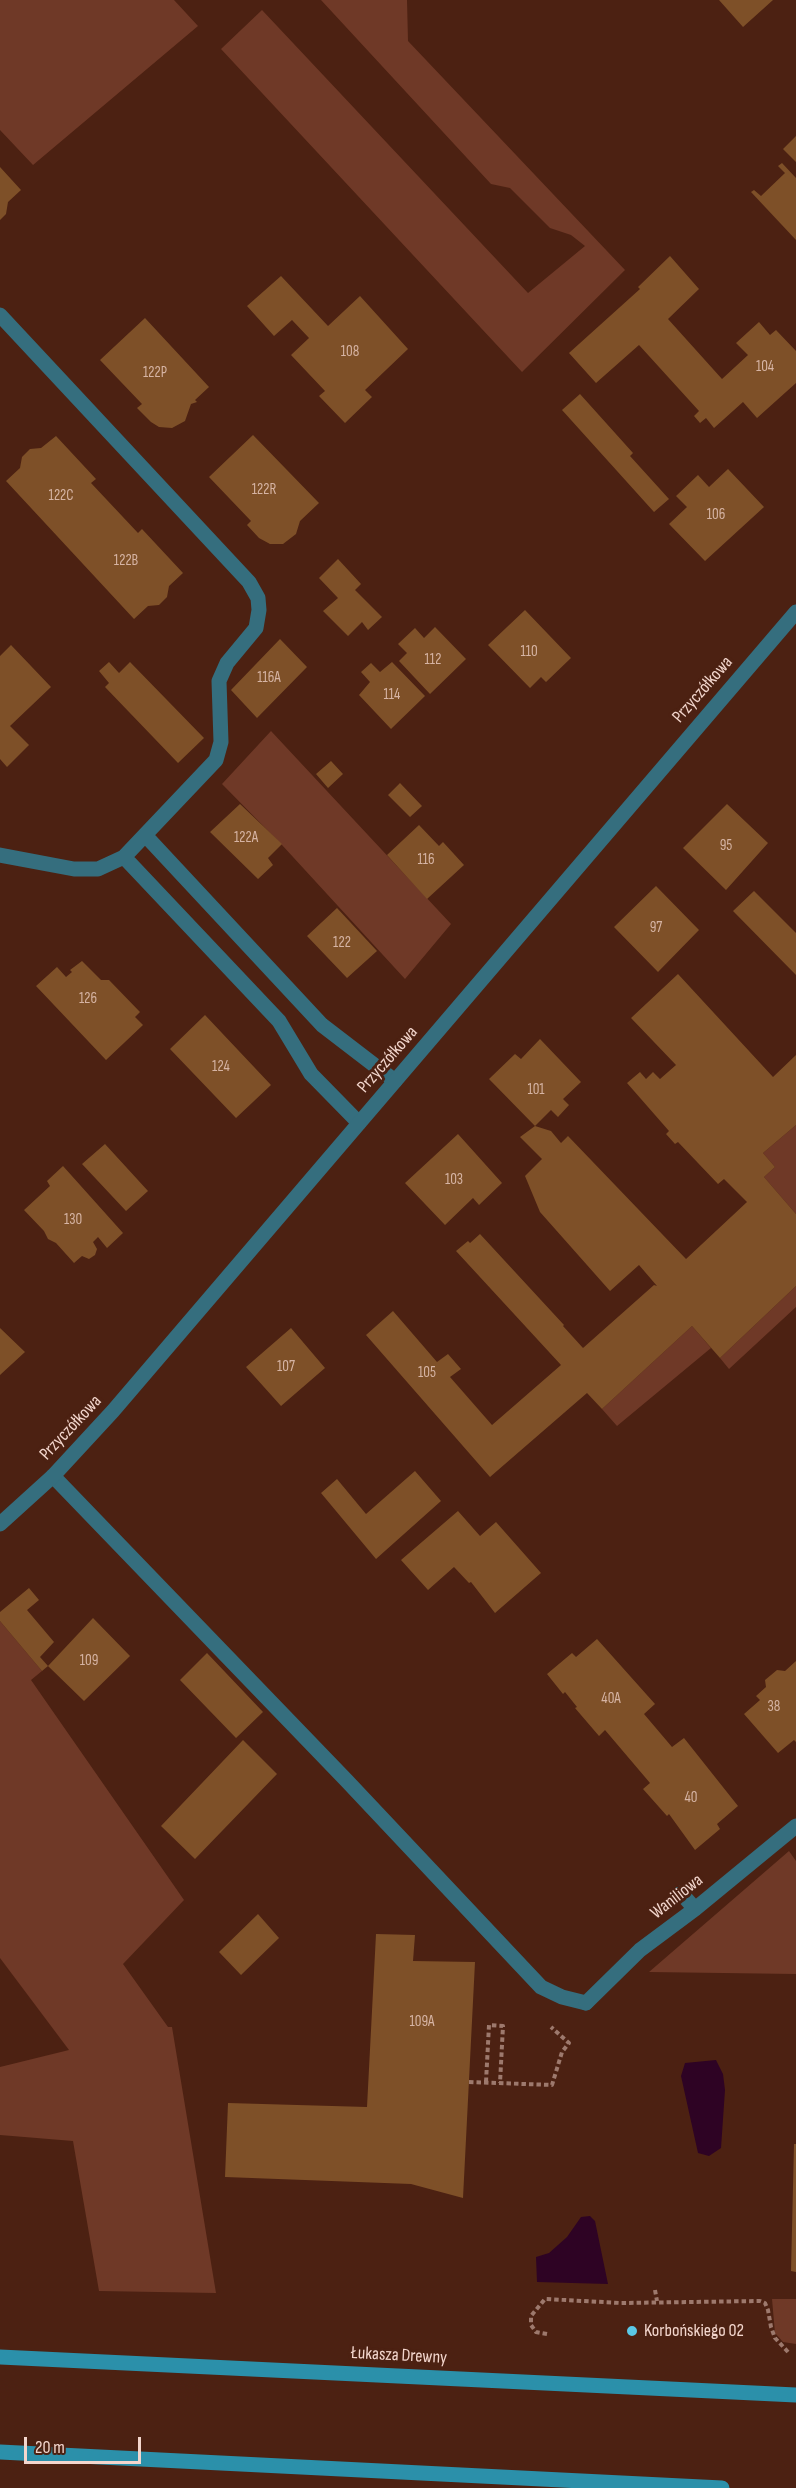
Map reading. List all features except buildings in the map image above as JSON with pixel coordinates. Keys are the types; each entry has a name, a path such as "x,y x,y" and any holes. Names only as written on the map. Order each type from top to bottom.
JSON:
{"main road":[{"name":"Łukasza Drewny","path":"0,2357 796,2395"},
{"path":"0,2452 722,2488"}],"street":[{"path":"0,315 249,582 258,598 259,610 256,628 227,663 219,681 221,742 216,760 124,856 98,869 74,869 0,855"},
{"name":"Przyczółkowa","path":"0,1524 53,1476 113,1411 796,612"},
{"path":"145,835 322,1025 395,1081"},
{"path":"124,856 279,1021 311,1074 359,1123"},
{"name":"Waniliowa","path":"53,1476 347,1780 541,1987 562,1997 586,2003 640,1950 695,1909 796,1826"},
{"path":"681,1893 695,1909"}],"path":[{"path":"486,2082 489,2025 503,2026 500,2083"},
{"path":"469,2082 552,2085 562,2052 569,2043 550,2027"},
{"path":"655,2290 657,2301"},
{"path":"548,2334 536,2332 531,2325 531,2316 545,2299 621,2303 760,2301 765,2303 776,2338 788,2352"}],"shaded area":[{"path":"0,0 174,0 198,26 33,165 0,130"},
{"path":"321,0 407,0 408,41 625,270 522,372 221,49 262,10 528,293 585,246 571,235 550,228 510,188 491,184"},
{"path":"271,731 451,924 405,979 282,845 222,784"},
{"path":"796,1125 796,1214 764,1177 775,1167 763,1153"},
{"path":"796,1286 796,1307 729,1369 720,1358"},
{"path":"692,1326 711,1348 617,1426 602,1409"},
{"path":"0,1621 42,1671 31,1680 184,1900 123,1964 168,2027 172,2027 216,2293 99,2291 73,2141 0,2135 0,2067 69,2050 0,1958"},
{"path":"789,1851 796,1861 796,1974 649,1972"},
{"path":"716,2060 723,2074 725,2090 721,2148 709,2156 698,2153 681,2076 685,2063"},
{"path":"590,2216 595,2221 608,2284 537,2282 536,2257 549,2253 567,2237 581,2217"},
{"path":"772,2299 796,2299 796,2344 783,2342 775,2333"}],"place":[{"name":"Korbońskiego 02","path":"632,2331"}]}
